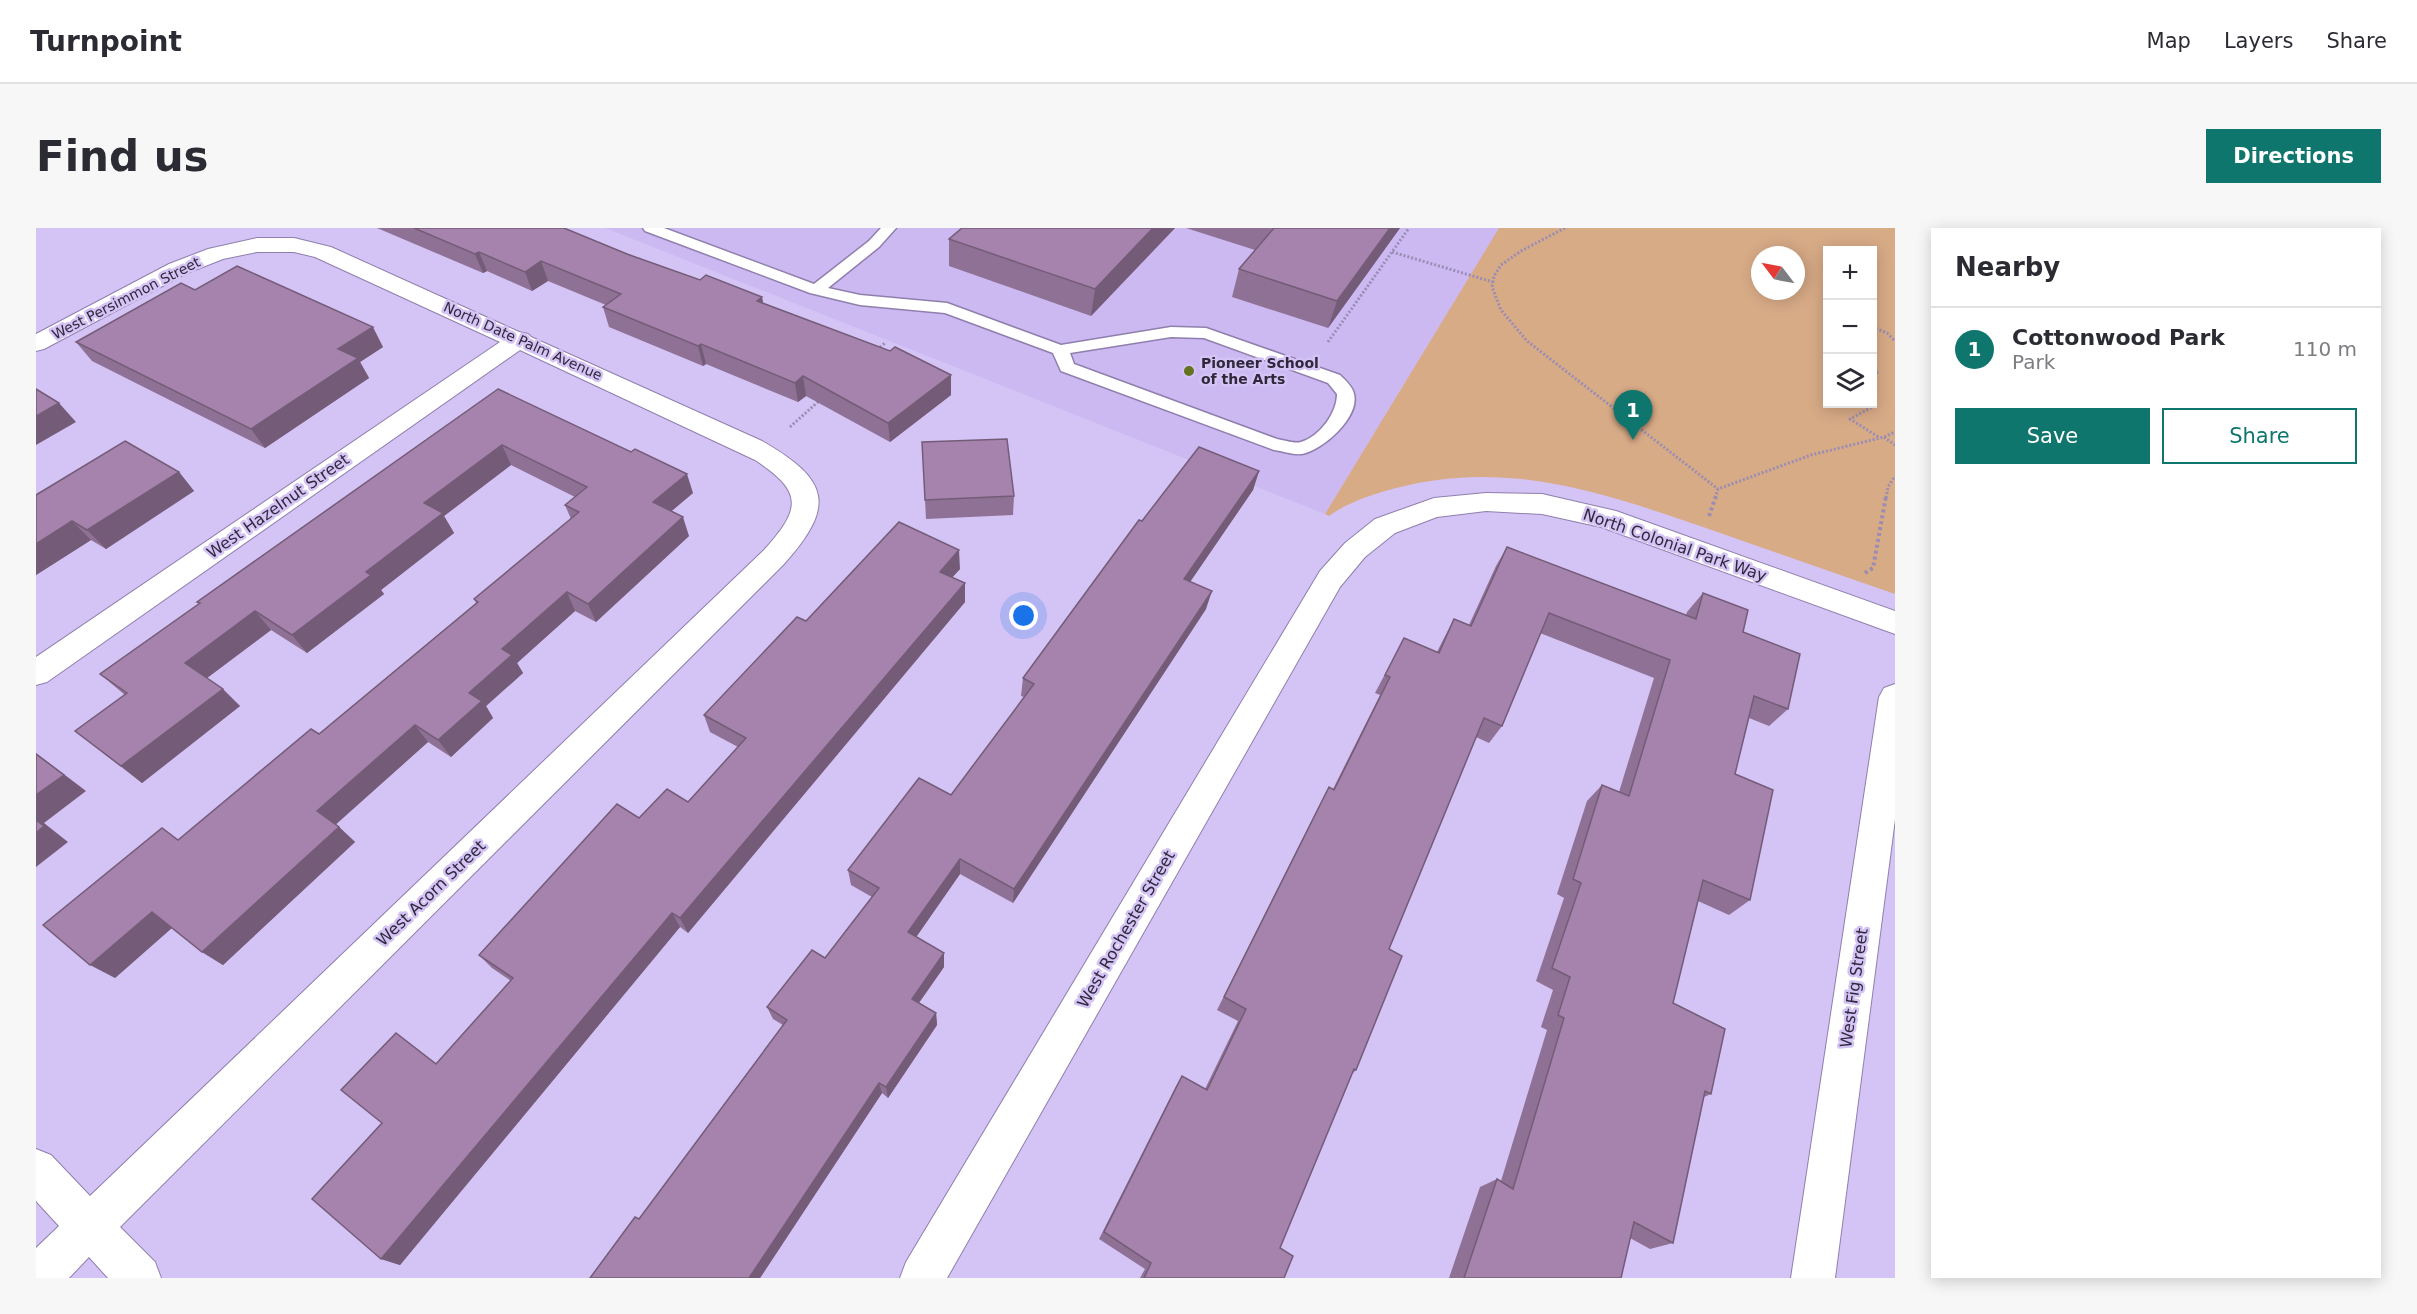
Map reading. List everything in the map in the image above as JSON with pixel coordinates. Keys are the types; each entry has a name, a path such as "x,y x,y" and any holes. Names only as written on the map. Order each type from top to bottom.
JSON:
{"street":[{"name":"North Date Palm Avenue","path":"216,254 257,245 294,245 323,252 520,339 763,452 781,463 798,479 806,496"},
{"name":"West Persimmon Street","path":"36,344 177,269 216,254"},
{"name":"West Hazelnut Street","path":"36,673 520,339"},
{"name":"West Acorn Street","path":"37,1278 774,557 799,526 806,509 806,496"},
{"name":"North Colonial Park Way","path":"1330,579 1355,550 1385,526 1434,508 1486,502 1542,504 1606,518 1895,623"},
{"name":"West Rochester Street","path":"922,1278 1330,579"},
{"name":"West Fig Street","path":"1813,1278 1895,697"},
{"path":"36,1170 139,1278"}],"lane":[{"path":"650,228 816,290 860,300 947,308 1060,350 1171,332 1206,333 1334,379 1344,389 1346,405 1334,425 1321,439 1301,448 1274,444 1067,367 1060,350"},
{"path":"816,290 874,244 889,228"}],"path":[{"path":"1326,345 1409,228"},
{"path":"1565,228 1512,256 1498,269 1493,282 1493,299 1503,316 1527,341 1718,489"},
{"path":"1392,252 1493,282"},
{"path":"1877,329 1887,333 1895,341"},
{"path":"869,357 886,342"},
{"path":"763,452 826,396"},
{"path":"1870,408 1850,419 1895,445"},
{"path":"1718,489 1811,455 1882,438 1895,432"},
{"path":"1857,574 1873,568 1888,487 1895,476"},
{"path":"1698,551 1718,489"}],"shaded area":[{"name":"Pioneer School of the Arts","path":"605,228 1499,228 1325,514"},
{"path":"1499,228 1895,228 1895,594 1643,507 1603,495 1522,479 1481,477 1439,480 1396,488 1353,503 1329,516 1325,514"}],"building":[{"path":"414,228 564,228 700,280 706,275 762,297 757,301 890,351 895,347 951,375 888,423 803,376 795,383 603,307 621,294 541,261 525,272"},
{"path":"962,228 1153,228 1095,289 949,239"},
{"path":"1274,228 1390,228 1337,301 1239,269"},
{"path":"237,266 373,327 338,349 358,358 251,429 76,342 181,283 195,290"},
{"path":"36,389 59,403 36,416"},
{"path":"498,389 631,452 635,449 687,474 653,502 683,517 588,604 567,592 502,649 512,655 469,693 482,701 438,740 415,725 317,811 339,827 202,952 152,912 90,965 43,925 162,828 178,840 311,729 319,734 478,602 474,599 579,512 565,505 587,487 502,445 424,503 443,513 366,572 371,575 292,635 255,611 185,663 223,689 121,766 75,731 127,693 100,674 200,603 197,602"},
{"path":"1007,439 1014,496 925,500 922,442"},
{"path":"125,441 179,472 87,530 72,521 36,544 36,495"},
{"path":"1199,447 1259,471 1184,579 1212,591 1014,889 960,859 908,932 944,953 912,999 936,1013 886,1087 879,1083 749,1278 590,1278 635,1217 639,1219 787,1020 767,1007 812,950 825,958 879,888 848,870 919,778 951,795 1034,684 1023,678 1139,520 1142,521"},
{"path":"899,522 959,550 940,572 965,583 680,918 672,913 381,1259 312,1199 382,1123 341,1090 396,1033 436,1064 513,978 479,955 617,804 639,818 667,789 688,802 746,738 704,715 797,617 806,621"},
{"path":"1507,547 1696,619 1703,593 1748,610 1743,632 1800,654 1788,709 1754,696 1735,774 1773,790 1750,900 1703,880 1673,1003 1725,1029 1711,1094 1705,1091 1673,1243 1634,1222 1621,1278 1464,1278 1497,1179 1513,1189 1564,1018 1558,1015 1570,977 1552,968 1581,883 1573,879 1602,785 1629,796 1670,660 1549,613 1502,726 1484,718 1389,949 1402,956 1280,1248 1293,1256 1284,1278 1144,1278 1151,1263 1104,1232 1182,1076 1207,1090 1246,1009 1224,997 1329,787 1334,790 1390,677 1385,675 1404,638 1439,653 1454,619 1471,626"},
{"path":"36,754 64,775 36,795"},
{"path":"36,820 44,826 36,833"}],"place":[{"name":"Pioneer School of the Arts","path":"1189,371"},
{"name":"Cottonwood Park","path":"1633,440"}]}
